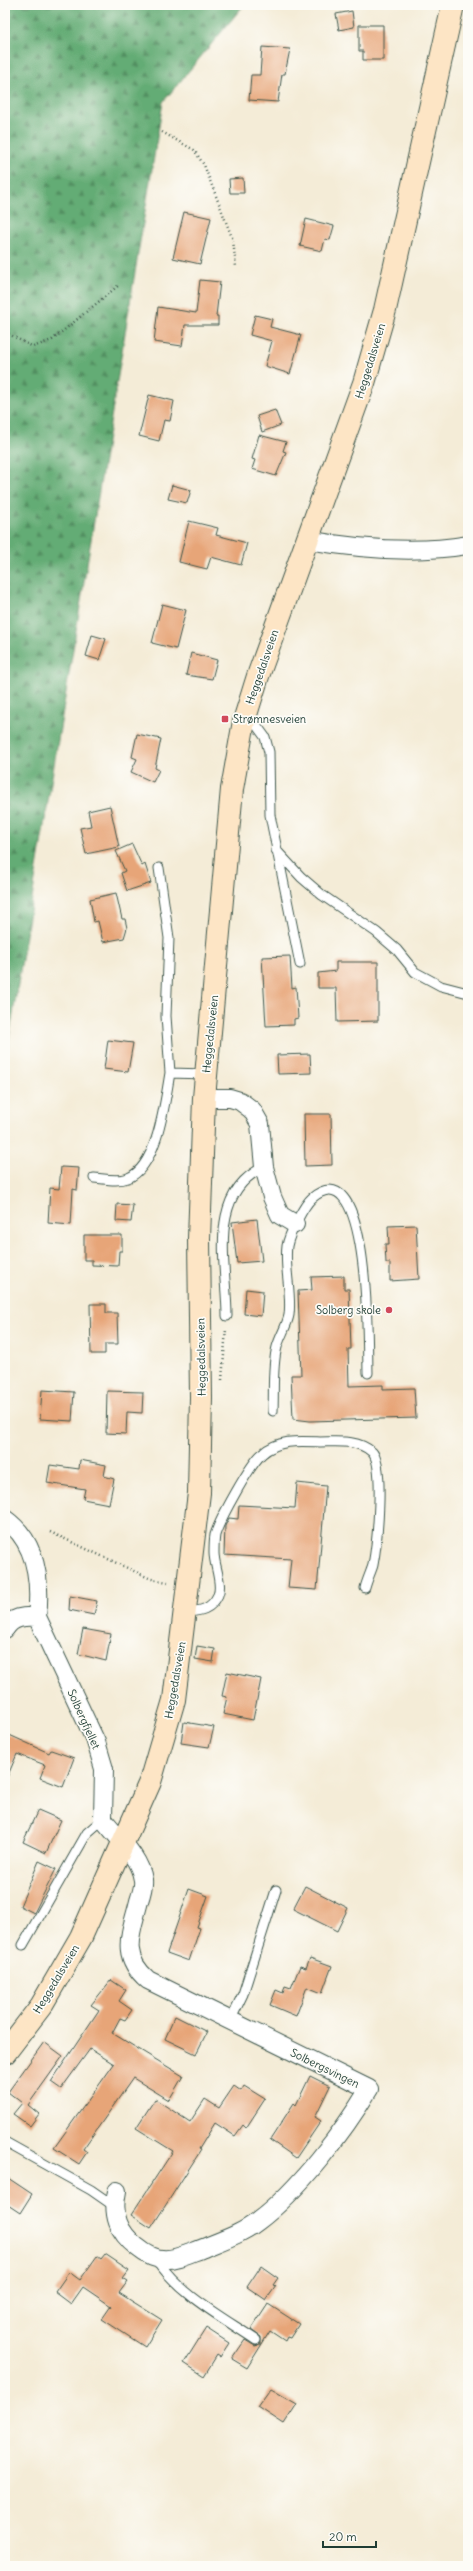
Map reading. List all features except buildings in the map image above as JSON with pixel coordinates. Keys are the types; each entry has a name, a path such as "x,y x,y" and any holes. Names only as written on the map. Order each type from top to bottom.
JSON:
{"main road":[{"name":"Heggedalsveien","path":"5,2053 41,2006 78,1943 150,1782 174,1700 186,1612 199,1493 201,1444 199,1239 204,1098 232,789 244,721 364,383 386,310 453,5"}],"street":[{"path":"307,540 361,549 448,548 468,545"},
{"path":"204,1098 230,1098 240,1101 252,1110 260,1124 264,1167 272,1197 280,1215 295,1224"},
{"path":"5,1519 16,1527 28,1544 36,1567 40,1592 37,1617 24,1616 11,1621 5,1629"},
{"name":"Solbergfjellet","path":"37,1617 96,1742 104,1769 103,1818"},
{"path":"103,1818 123,1844"},
{"name":"Solbergsvingen","path":"123,1844 138,1866 143,1881 129,1937 129,1953 135,1969 148,1980 230,2022 369,2089 347,2126 292,2189 258,2221 207,2246 168,2260 157,2260"},
{"path":"115,2199 124,2237 145,2254 157,2260"}],"lane":[{"path":"244,721 257,726 265,737 269,752 270,815 300,964"},
{"path":"276,850 322,895 376,932 397,950 415,972 441,986 468,993"},
{"path":"94,1178 119,1180 134,1174 143,1166 155,1141 170,1073 166,1016 169,938 159,868"},
{"path":"170,1073 206,1074"},
{"path":"227,1316 223,1244 228,1206 243,1181 253,1172 264,1167"},
{"path":"273,1410 277,1348 289,1315 287,1245 295,1224 311,1199 322,1192 336,1192 346,1198 352,1208 365,1268 368,1373"},
{"path":"186,1612 202,1611 209,1607 217,1596 219,1588 214,1554 215,1536 225,1513 248,1474 261,1454 275,1445 292,1441 355,1442 371,1451 378,1460 379,1506 373,1558 365,1588"},
{"path":"23,1946 87,1833 103,1818"},
{"path":"230,2022 243,1994 276,1890"},
{"path":"5,2142 91,2190 115,2199"},
{"path":"157,2260 166,2275 193,2297 256,2340"}],"path":[{"path":"162,132 194,150 204,165 233,240 236,267"},
{"path":"5,332 33,347 52,340 119,285"},
{"path":"222,1384 227,1316"},
{"path":"50,1532 151,1579 168,1582"}],"green space":[{"path":"5,5 244,5 163,102 5,1063"}],"place":[{"name":"Strømnesveien","path":"225,719"},
{"name":"Solberg skole","path":"389,1310"}]}
